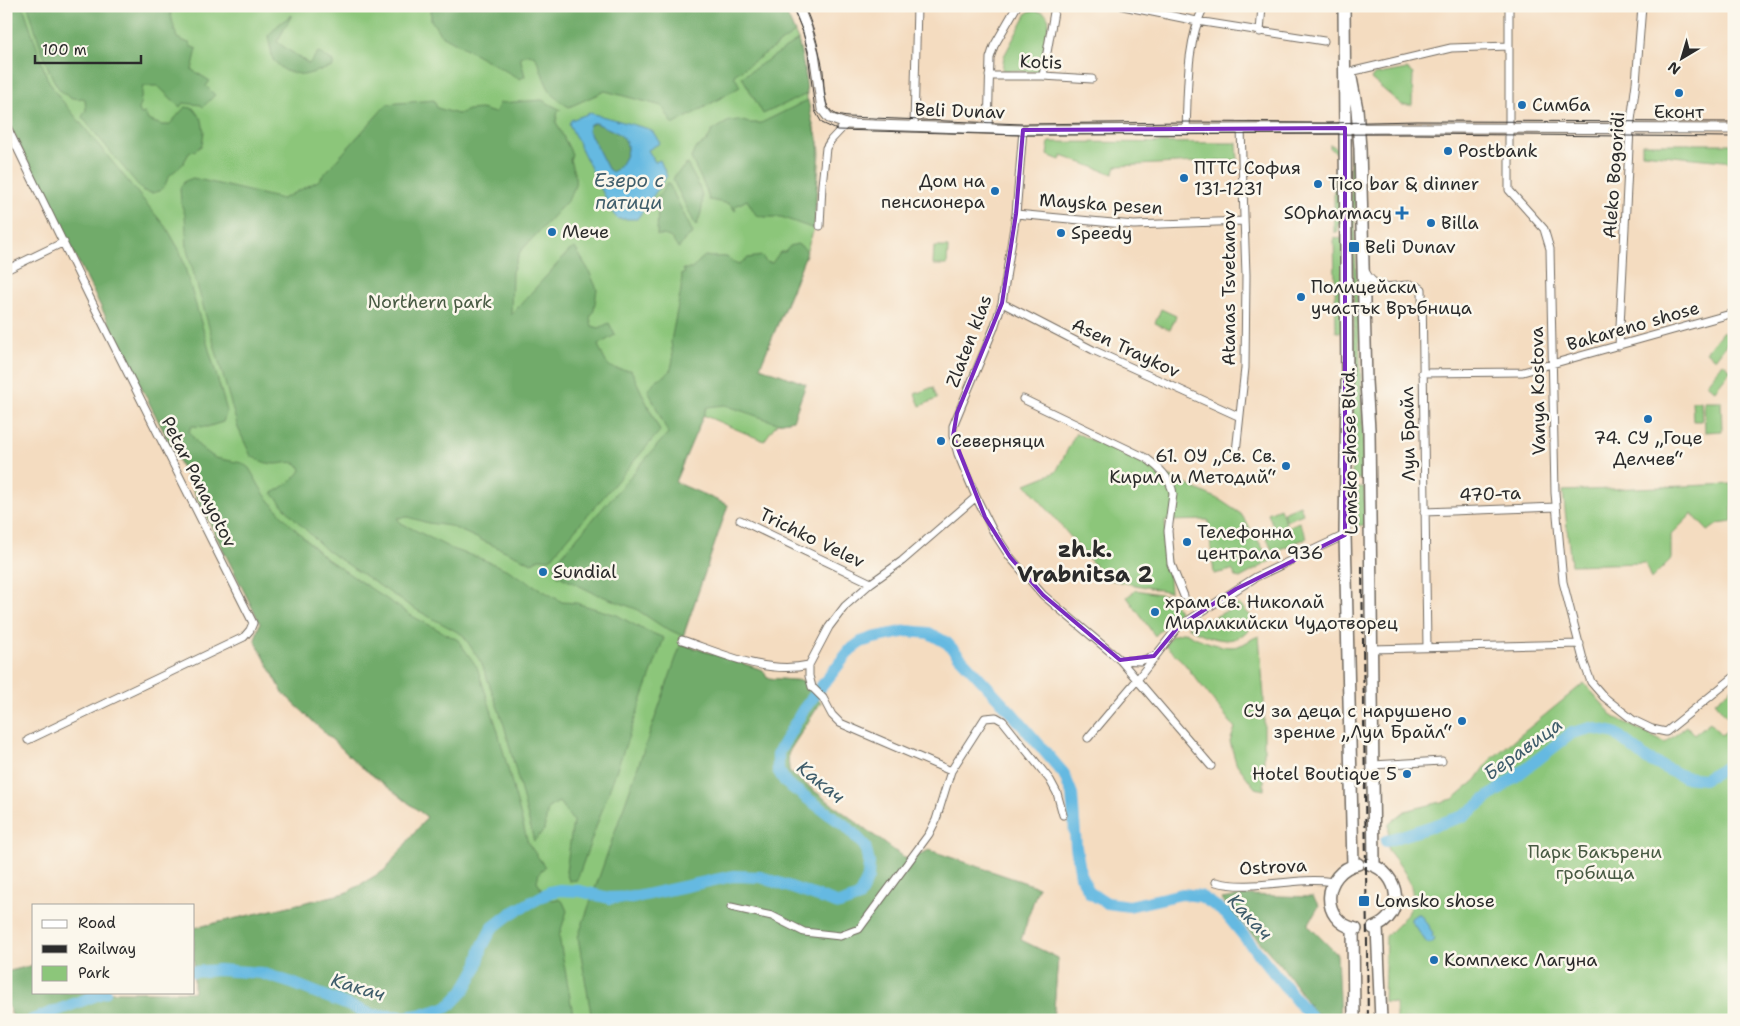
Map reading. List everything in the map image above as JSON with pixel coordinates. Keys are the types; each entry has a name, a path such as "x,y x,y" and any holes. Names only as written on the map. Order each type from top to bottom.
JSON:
{"main road":[{"name":"Lomsko shose Blvd.","path":"1344,6 1347,381 1345,535 1363,865"},
{"name":"Lomsko shose Blvd.","path":"1345,37 1358,128 1370,481 1373,765 1363,865"},
{"path":"1354,1020 1354,929 1339,920 1334,914 1330,896 1333,882 1338,875 1363,865 1382,869 1393,883 1396,892 1393,911 1387,920 1375,928 1381,1020"}],"street":[{"path":"798,6 814,53 822,109 829,118 846,124 826,148 820,226"},
{"path":"914,126 917,6"},
{"path":"988,129 990,58 994,46 1017,6"},
{"path":"1123,6 1197,21 1324,42"},
{"path":"1186,129 1190,59 1197,21 1204,6"},
{"path":"1260,32 1262,6"},
{"name":"Vanya Kostova","path":"1510,6 1509,190 1544,229 1550,249 1556,507 1563,582 1585,666 1591,682 1620,711 1633,720 1662,732 1666,732 1691,713 1734,677"},
{"name":"Aleko Bogoridi","path":"1619,346 1630,128 1636,83 1642,6"},
{"path":"1043,76 1053,7"},
{"path":"1350,72 1452,48 1509,46"},
{"name":"Kotis","path":"989,76 1043,76 1092,79"},
{"name":"Beli Dunav","path":"846,124 1023,130 1345,128 1734,129"},
{"name":"Petar Panayotov","path":"6,125 253,623 244,637 28,740"},
{"name":"Atanas Tsvetanov","path":"1236,452 1238,416 1245,368 1241,129"},
{"name":"Zlaten klas","path":"976,497 958,454 953,436 953,426 994,328 1002,303 1016,214 1023,130"},
{"name":"Mayska pesen","path":"1016,214 1134,225 1244,221"},
{"path":"6,270 64,242"},
{"name":"Луи Брайл","path":"1363,266 1368,276 1379,285 1410,286 1422,289 1427,647"},
{"name":"Asen Traykov","path":"1002,303 1093,350 1238,416"},
{"name":"Bakareno shose","path":"1422,373 1510,374 1523,372 1734,313"},
{"path":"1023,399 1146,458 1164,475 1172,488 1173,494 1168,531 1171,564 1184,596"},
{"path":"976,497 993,531 1010,557 1030,581 1068,617 1120,660 1211,766"},
{"name":"Trichko Velev","path":"809,665 829,628 845,606 871,583 902,561 976,497"},
{"name":"470-та","path":"1424,512 1556,507"},
{"name":"Trichko Velev","path":"740,520 871,583"},
{"path":"1088,738 1137,680 1178,627 1256,577 1345,535"},
{"path":"682,640 769,667 786,668 809,665 812,687 823,698 832,716 840,723 951,771"},
{"path":"1372,649 1580,644"},
{"path":"1120,660 1140,661 1154,656"},
{"path":"731,907 772,916 804,932 840,936 859,929 929,834 936,820 951,771 985,718 996,717 1003,721 1050,780 1057,793 1063,815"},
{"path":"1373,765 1442,761"},
{"name":"Ostrova","path":"1216,882 1244,885 1316,880 1333,882"}],"highlighted area":[{"path":"1345,128 1345,535 1236,589 1178,627 1154,656 1120,660 1043,595 1010,557 985,517 953,436 957,413 1002,303 1016,214 1023,130"}],"green space":[{"name":"Northern park","path":"6,6 783,6 798,40 805,73 808,110 819,142 820,153 814,229 796,281 760,367 806,384 793,420 777,423 764,441 703,415 675,482 728,505 681,643 763,670 767,678 805,681 809,690 821,702 788,753 789,772 903,857 910,860 929,850 1038,887 1021,940 1058,958 1053,1020 15,1020 6,1002 6,972 32,966 32,994 195,994 195,928 346,893 385,870 427,817 359,765 283,693 255,640 260,623 6,118"},
{"path":"6,6 23,6 47,78 56,93 168,230 180,251 227,411 223,422 207,427 192,426 189,431 199,446 215,458 242,463 249,468 264,494 287,521 324,557 412,616 458,640 477,667 497,728 528,843 545,867 539,873 537,881 543,893 552,900 558,899 563,902 567,911 559,936 574,1020 15,1020 6,1002 6,972 32,966 32,994 195,994 195,928 346,893 385,870 427,817 359,765 283,693 255,640 260,623 6,118"},
{"path":"28,6 166,6 169,8 177,38 197,49 192,70 210,81 206,86 215,95 203,107 201,105 183,103 180,107 158,86 143,86 139,110 141,114 145,113 148,120 162,125 169,125 185,107 193,108 202,120 204,132 202,145 189,153 183,164 169,176 160,191 152,193 143,191 82,117 86,110 85,99 68,96 56,84 46,63"},
{"path":"433,6 783,6 795,33 734,75 740,87 673,125 662,106 605,91 569,107 550,91 535,56 528,54 520,57 525,76 520,79 440,34 431,20"},
{"path":"1030,11 1044,13 1049,21 1039,72 1002,70 1004,56 1027,13"},
{"path":"292,15 277,42 309,64 318,52 333,61 333,67 304,75 285,71 273,60 268,36 279,24"},
{"path":"798,40 807,94 763,114 742,77"},
{"path":"1407,69 1413,74 1412,105 1402,105 1371,79 1374,75"},
{"path":"434,100 437,108 458,114 468,110 481,109 495,113 500,103 542,100 561,110 558,111 556,122 572,154 570,160 575,176 574,189 568,200 520,252 512,272 511,315 569,251 575,248 588,269 597,289 594,310 590,318 592,326 599,328 609,323 615,335 598,345 604,358 612,367 631,370 660,431 550,559 539,558 532,563 450,526 428,523 408,517 397,518 401,523 454,550 508,570 562,602 576,603 617,615 640,628 664,638 577,880 569,881 566,872 573,821 559,802 548,808 544,830 534,841 504,725 482,664 463,635 413,608 326,550 272,493 296,477 301,470 299,465 290,462 268,463 251,456 238,428 187,250 185,215 181,203 180,188 185,181 193,178 282,199 318,181 387,104"},
{"path":"808,100 813,126 819,142 814,229 781,217 756,215 747,200 734,207 735,211 730,204 709,200 706,189 691,158 695,149 707,141 712,131 729,121 739,120 749,123 761,123"},
{"path":"596,123 615,131 627,144 625,157 618,168 612,172 608,169 588,130 589,125"},
{"path":"1049,142 1237,143 1238,160 1116,166 1113,174 1062,156 1060,160 1047,155"},
{"path":"1330,144 1340,150 1342,224 1338,224 1338,232 1334,232 1334,174 1338,174 1338,156 1330,149"},
{"path":"1642,144 1734,144 1734,162 1642,153"},
{"path":"1352,146 1356,149 1355,239 1365,479 1352,479 1354,314 1350,148"},
{"path":"687,164 699,187 702,200 702,208 696,226 673,180 675,175"},
{"path":"667,184 669,184 693,233 685,239 679,248 670,238 657,235 658,203 655,201"},
{"path":"1334,237 1343,239 1342,332 1336,332"},
{"path":"797,244 807,252 760,367 806,384 793,420 777,423 725,405 707,407 675,482 728,505 683,636 663,627 636,609 594,593 557,575 555,563 668,433 648,390 656,380 666,375 671,369 673,359 671,341 681,290 682,274 685,273 683,269 692,269 705,256 727,257 739,264 748,258 762,256 766,262 772,263 780,252 785,252 790,246"},
{"path":"934,247 948,247 947,265 933,265"},
{"path":"1161,309 1176,316 1170,330 1155,323"},
{"path":"1723,331 1731,338 1715,359 1706,352"},
{"path":"1723,363 1731,370 1715,390 1706,384"},
{"path":"933,387 937,399 920,406 915,394"},
{"path":"1692,401 1701,401 1702,421 1693,421"},
{"path":"1704,401 1721,401 1722,431 1705,432"},
{"path":"1076,433 1220,500 1241,514 1271,561 1240,578 1236,577 1232,570 1214,574 1208,520 1165,521 1170,592 1106,579 1026,484 1056,472"},
{"path":"1732,484 1732,522 1718,524 1708,531 1692,514 1671,535 1671,559 1651,579 1645,563 1571,565 1563,491"},
{"path":"1352,487 1364,487 1365,525 1353,526"},
{"path":"1300,505 1303,514 1286,521 1283,512"},
{"path":"1280,508 1287,526 1275,531 1268,513"},
{"path":"1299,522 1307,538 1273,552 1266,537"},
{"path":"1136,590 1171,596 1179,611 1155,636 1127,597"},
{"path":"1239,604 1250,615 1250,622 1247,631 1238,637 1231,640 1216,639 1187,627 1217,616"},
{"path":"1185,632 1203,641 1232,647 1244,644 1259,636 1264,696 1264,790 1255,788 1236,763 1230,742 1235,728 1183,662 1165,645 1171,636"},
{"path":"681,644 763,670 767,678 805,681 809,690 821,702 788,753 789,772 903,857 910,860 929,850 1038,887 1021,940 1058,958 1053,1020 592,1020 578,937"},
{"name":"Парк Бакърени гробища","path":"1584,683 1614,717 1665,743 1687,726 1694,735 1710,722 1721,735 1734,726 1734,1020 1396,1020 1396,1003 1384,1002 1386,936 1407,914 1411,905 1412,890 1406,876 1388,850 1389,824 1405,811 1453,799 1476,780 1490,760"},
{"path":"1734,686 1734,725 1715,702"},
{"path":"1247,895 1313,897 1319,906 1308,925 1337,954 1340,1020 1328,1020 1313,1011 1284,969 1221,899"}],"water":[{"name":"Езеро с патици","path":"590,113 649,129 653,132 660,143 648,150 655,162 660,160 667,176 637,219 618,219 614,215 569,124 571,120","holes":["596,123 615,131 627,144 625,157 618,168 612,172 608,169 588,130 589,125"]},
{"path":"1420,914 1433,933 1432,943 1427,943 1411,921 1411,918"}],"waterway":[{"name":"Какач","path":"195,972 219,970 261,973 292,983 373,1015 405,1017 425,1014 448,1007 464,990 476,969 482,947 492,928 510,914 550,892 560,890 580,891 609,898 636,897 733,876 761,877 839,904 859,897 868,878 869,863 865,846 847,827 786,783 778,770 778,753 803,710 850,650 861,642 907,631 929,633 947,643 1010,711 1064,774 1072,794 1076,847 1081,876 1090,893 1107,903 1129,906 1182,894 1200,896 1226,914 1314,1020"},
{"name":"Беравица","path":"1386,841 1464,816 1572,733 1591,728 1615,733 1647,759 1684,777 1704,779 1734,763"},
{"name":"Какач","path":"32,1020 100,994"}],"tram line":[{"path":"792,6 803,32 808,53 815,111 822,123 837,130 1022,135 1415,134 1734,137"},
{"path":"804,6 819,50 828,107 839,116 1022,124 1417,121 1734,122"}],"railway":[{"path":"1362,566 1368,1020"},
{"path":"6,1007 13,1020"}],"place":[{"name":"Еконт","path":"1679,93"},
{"name":"Симба","path":"1522,105"},
{"name":"Postbank","path":"1448,151"},
{"name":"ПТТС София 131-1231","path":"1184,178"},
{"name":"Tico bar & dinner","path":"1318,184"},
{"name":"Дом на пенсионера","path":"995,191"},
{"name":"SOpharmacy","path":"1402,213"},
{"name":"Billa","path":"1431,223"},
{"name":"Мече","path":"552,232"},
{"name":"Speedy","path":"1061,233"},
{"name":"Beli Dunav","path":"1354,247"},
{"name":"Полицейски участък Връбница","path":"1301,297"},
{"name":"74. СУ „Гоце Делчев“","path":"1648,419"},
{"name":"Северняци","path":"941,441"},
{"name":"61. ОУ „Св. Св. Кирил и Методий“","path":"1286,466"},
{"name":"Телефонна централа 936","path":"1187,542"},
{"name":"Sundial","path":"543,572"},
{"name":"храм Св. Николай Мирликийски Чудотворец","path":"1155,612"},
{"name":"СУ за деца с нарушено зрение „Луи Брайл“","path":"1462,721"},
{"name":"Hotel Boutique 5","path":"1407,774"},
{"name":"Lomsko shose","path":"1364,901"},
{"name":"Комплекс Лагуна","path":"1434,960"}],"district":[{"name":"zh.k. Vrabnitsa 2","path":"1085,562"}]}
